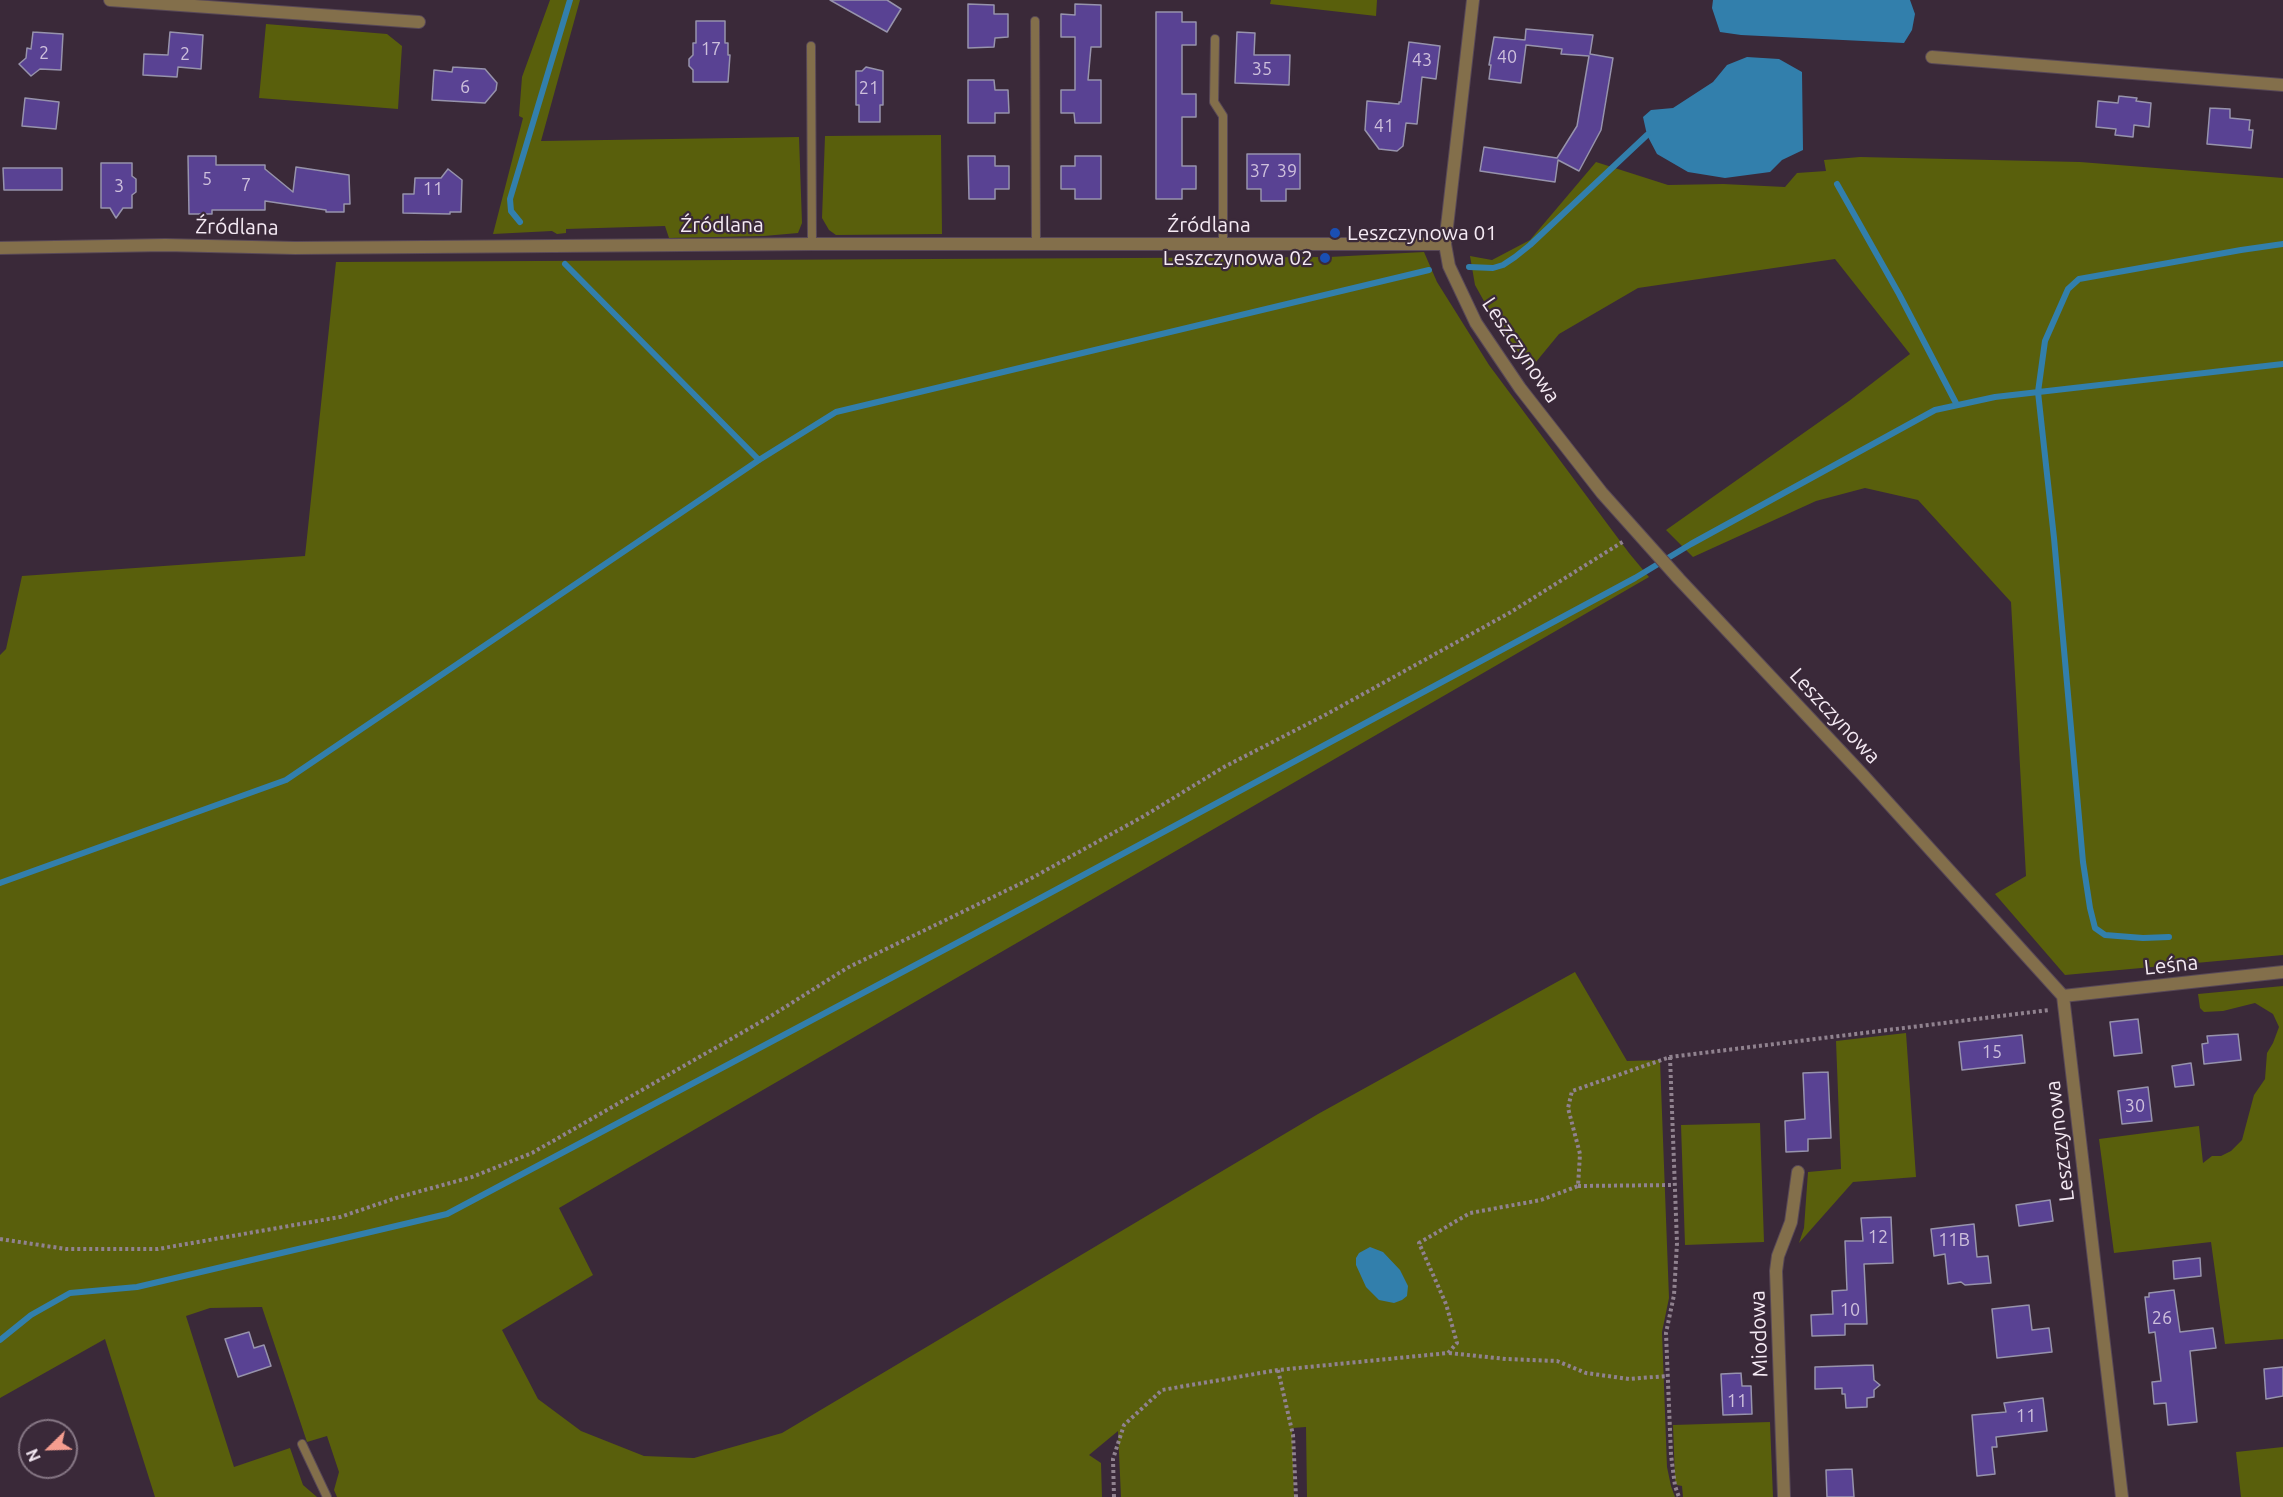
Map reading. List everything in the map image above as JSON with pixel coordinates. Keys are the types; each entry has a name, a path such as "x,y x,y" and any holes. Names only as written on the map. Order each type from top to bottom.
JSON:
{"street":[{"path":"110,0 419,22"},
{"name":"Leszczynowa","path":"1473,0 1445,244 1449,266 1476,323 1520,388 1602,493 1679,579 1862,774 2063,1002 2122,1497"},
{"path":"1932,57 2283,85"},
{"name":"Źródlana","path":"0,248 165,245 455,247 812,244 1445,244"},
{"name":"Leśna","path":"2063,1002 2283,972"},
{"name":"Miodowa","path":"1784,1497 1776,1271 1778,1256 1791,1222 1798,1172"}],"lane":[{"path":"1035,21 1036,244"},
{"path":"1215,39 1214,102 1223,116 1223,244"},
{"path":"812,46 812,244"},
{"path":"302,1444 327,1497"}],"path":[{"path":"0,1239 66,1249 158,1249 340,1217 399,1197 472,1177 532,1153 771,1016 847,968 1030,879 1144,816 1224,767 1327,714 1511,612 1637,532"},
{"path":"1578,1186 1580,1154 1568,1107 1572,1091 1670,1058 2063,1002"},
{"path":"1670,1058 1677,1243 1674,1295 1666,1333 1671,1455 1679,1497"},
{"path":"1448,1353 1457,1343 1446,1304 1419,1243 1470,1213 1541,1200 1578,1186 1674,1185"},
{"path":"1114,1497 1113,1459 1124,1425 1162,1390 1278,1370 1448,1353 1557,1361 1586,1373 1629,1379 1667,1376"},
{"path":"1278,1370 1293,1436 1296,1497"}],"green space":[{"path":"550,0 580,0 541,141 799,137 802,223 798,233 669,238 665,226 566,229 566,233 557,234 552,231 493,234 523,118 519,116 522,77"},
{"path":"1271,0 1377,0 1376,16 1270,4"},
{"path":"266,24 387,34 402,46 398,109 259,98"},
{"path":"941,135 942,234 836,235 829,230 822,218 825,136"},
{"path":"1860,157 2080,162 2283,178 2283,955 2065,975 1995,894 2026,876 2011,602 1918,500 1865,488 1816,501 1693,557 1666,530 1849,401 1910,354 1835,259 1638,288 1559,334 1531,368 1500,330 1475,285 1470,256 1492,260 1530,240 1596,162 1668,185 1723,184 1785,187 1797,173 1826,171 1824,160"},
{"path":"1424,252 1437,282 1489,365 1649,577 559,1208 593,1275 502,1330 538,1399 581,1431 644,1456 694,1458 782,1433 1318,1114 1575,972 1627,1061 1660,1060 1669,1298 1662,1332 1667,1467 1675,1497 1307,1497 1306,1427 1292,1428 1294,1497 1121,1497 1118,1431 1089,1455 1101,1463 1102,1497 337,1497 334,1490 339,1472 327,1436 307,1442 262,1307 210,1308 186,1316 234,1467 290,1448 303,1485 317,1497 155,1497 105,1339 0,1398 0,655 6,649 22,576 305,556 336,262 1329,257"},
{"path":"2283,986 2283,1339 2225,1344 2211,1242 2114,1253 2099,1139 2199,1126 2203,1163 2212,1156 2221,1156 2231,1151 2242,1140 2254,1095 2265,1079 2267,1053 2279,1027 2273,1014 2255,1003 2223,1011 2204,1012 2200,1008 2198,994"},
{"path":"1906,1033 1916,1177 1853,1182 1799,1243 1804,1228 1808,1172 1841,1169 1836,1041"},
{"path":"1760,1123 1764,1242 1685,1245 1681,1125"},
{"path":"1770,1422 1773,1497 1683,1497 1682,1486 1677,1485 1675,1480 1673,1425"},
{"path":"2283,1447 2283,1497 2241,1497 2236,1452"}],"water":[{"path":"1713,0 1910,0 1915,14 1912,30 1904,43 1741,35 1720,32 1712,8"},
{"path":"1747,57 1779,59 1802,72 1803,150 1782,160 1770,172 1725,178 1688,172 1657,154 1647,135 1643,117 1651,110 1673,108 1713,82 1727,65"},
{"path":"1370,1247 1383,1252 1400,1270 1408,1286 1407,1296 1402,1300 1394,1303 1379,1300 1366,1287 1356,1265 1356,1258 1359,1253"}],"building":[{"path":"830,0 887,0 901,9 887,32"},
{"path":"968,4 994,5 994,14 1008,14 1008,37 995,38 994,47 968,48"},
{"path":"1075,4 1101,5 1101,47 1091,47 1088,80 1101,80 1101,123 1075,123 1074,113 1061,113 1061,90 1075,90 1075,37 1061,37 1061,14 1075,15"},
{"path":"1156,12 1182,12 1182,22 1196,22 1196,45 1182,45 1182,94 1196,94 1196,117 1182,117 1182,166 1196,166 1196,189 1182,189 1182,199 1156,199"},
{"path":"696,21 725,21 725,43 728,43 728,55 730,55 728,82 693,82 693,70 689,66 689,59 693,55 693,43 696,43"},
{"path":"1526,29 1593,35 1590,54 1613,58 1601,130 1579,171 1558,160 1555,182 1480,171 1484,147 1557,158 1577,126 1589,56 1561,54 1562,49 1526,45 1521,83 1489,79 1494,37 1525,40"},
{"path":"33,32 63,34 61,70 40,69 31,76 19,64 26,58 27,48 31,49"},
{"path":"170,32 203,35 201,69 178,67 177,77 143,75 144,54 168,55"},
{"path":"1237,32 1255,33 1254,55 1290,55 1289,85 1235,83"},
{"path":"1409,42 1440,46 1436,79 1422,77 1417,124 1406,123 1403,146 1397,151 1379,149 1365,130 1367,101 1399,104 1401,102"},
{"path":"453,67 485,69 497,83 496,90 485,103 432,100 434,70 452,72"},
{"path":"866,67 883,71 883,105 880,105 880,122 859,122 859,105 856,105 856,71 862,71"},
{"path":"968,80 994,80 995,90 1008,90 1009,113 995,113 995,123 968,123"},
{"path":"2119,96 2137,98 2136,101 2151,103 2149,127 2134,125 2133,137 2115,135 2116,129 2096,127 2098,101 2118,103"},
{"path":"25,98 59,102 56,129 22,126"},
{"path":"2210,108 2230,109 2230,118 2250,120 2249,130 2253,130 2251,148 2207,144"},
{"path":"1247,154 1300,154 1300,189 1286,189 1286,201 1261,201 1261,189 1247,189"},
{"path":"188,156 216,156 216,165 265,165 265,169 293,192 296,167 349,175 350,204 344,204 344,212 326,212 326,210 265,201 265,210 212,210 212,214 189,214"},
{"path":"968,156 995,156 995,166 1009,166 1009,189 995,189 995,199 969,199"},
{"path":"1075,156 1101,156 1101,199 1075,199 1075,189 1061,189 1061,166 1075,166"},
{"path":"101,163 132,163 136,192 132,195 132,208 123,208 116,218 110,208 101,208"},
{"path":"3,168 62,168 62,190 4,190"},
{"path":"448,169 462,180 461,212 450,212 450,214 403,213 403,194 414,194 415,178 441,178"},
{"path":"2138,1019 2142,1053 2114,1056 2110,1022"},
{"path":"2238,1034 2241,1060 2204,1064 2202,1044 2208,1043 2207,1036"},
{"path":"2022,1035 2025,1063 1962,1070 1959,1042"},
{"path":"2191,1063 2194,1085 2175,1087 2172,1066"},
{"path":"1828,1072 1831,1138 1808,1139 1808,1151 1786,1152 1785,1121 1805,1119 1803,1073"},
{"path":"2148,1087 2152,1121 2122,1124 2118,1091"},
{"path":"2050,1200 2053,1221 2019,1226 2016,1205"},
{"path":"1891,1217 1893,1263 1864,1264 1867,1324 1845,1324 1845,1335 1812,1336 1811,1315 1833,1314 1832,1291 1847,1290 1845,1241 1863,1241 1861,1218"},
{"path":"1974,1224 1977,1257 1988,1256 1991,1283 1948,1284 1945,1254 1934,1256 1931,1229"},
{"path":"2200,1258 2201,1276 2174,1279 2173,1261"},
{"path":"2174,1290 2180,1332 2213,1328 2216,1348 2190,1351 2197,1422 2168,1425 2166,1403 2154,1404 2152,1382 2161,1381 2155,1332 2149,1333 2145,1297 2149,1297 2149,1293"},
{"path":"2029,1305 2032,1330 2049,1328 2052,1352 1997,1358 1992,1309"},
{"path":"249,1332 254,1348 264,1345 271,1366 238,1377 225,1339"},
{"path":"1873,1365 1874,1380 1880,1385 1874,1390 1874,1397 1867,1398 1867,1407 1846,1408 1842,1388 1815,1389 1815,1367"},
{"path":"2283,1367 2283,1396 2266,1399 2264,1369"},
{"path":"1741,1373 1742,1386 1751,1386 1752,1414 1723,1415 1721,1374"},
{"path":"2043,1398 2047,1431 1996,1437 1997,1447 1992,1447 1995,1474 1977,1476 1972,1415 2006,1412 2004,1403"},
{"path":"1852,1469 1854,1497 1827,1497 1826,1470"}],"waterway":[{"path":"520,222 511,211 510,199 570,0"},
{"path":"1469,267 1493,268 1515,257 1647,135"},
{"path":"1837,184 1899,294 1957,405"},
{"path":"2169,937 2143,938 2105,935 2095,928 2090,908 2083,862 2054,538 2038,392 2045,341 2068,289 2079,279 2283,244"},
{"path":"565,264 759,460"},
{"path":"0,883 286,780 759,460 836,412 1429,270"},
{"path":"0,1340 31,1315 70,1293 137,1287 447,1214 972,935 1635,578 1691,544 1935,410 1995,397 2283,364"}],"place":[{"name":"Leszczynowa 01","path":"1335,233"},
{"name":"Leszczynowa 02","path":"1325,258"}]}
